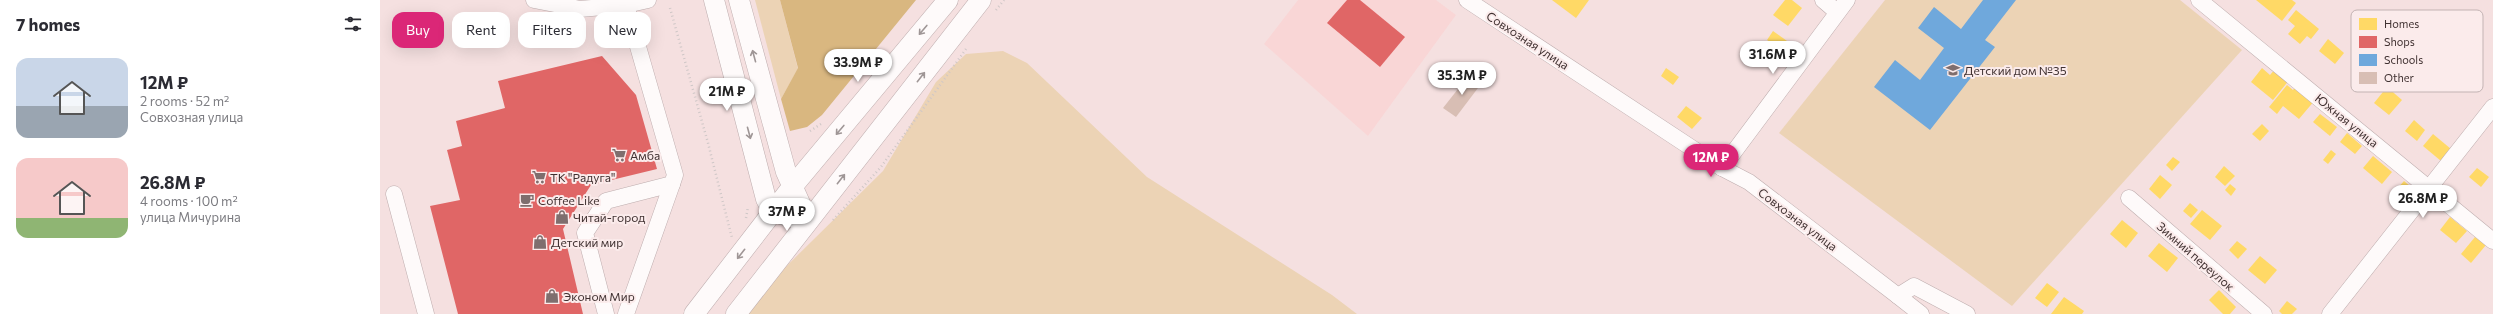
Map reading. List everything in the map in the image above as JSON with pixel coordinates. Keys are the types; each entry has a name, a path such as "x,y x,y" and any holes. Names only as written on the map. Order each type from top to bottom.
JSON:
{"main road":[{"path":"714,0 766,199 773,212 808,221"},
{"path":"739,0 783,164 808,221"},
{"path":"694,314 792,187 948,0"},
{"path":"736,314 981,0"}],"street":[{"path":"534,0 552,2 580,9 626,5 648,0"},
{"name":"Совхозная улица","path":"1467,0 1722,168 1749,182 1921,314"},
{"path":"1722,168 1842,6 1823,0"},
{"name":"Южная улица","path":"2199,0 2430,187 2493,240"},
{"path":"626,5 675,175 626,314"},
{"path":"2330,314 2493,107"},
{"path":"606,314 585,233 606,201 672,184"},
{"path":"394,194 426,314"},
{"name":"Зимний переулок","path":"2129,198 2264,314"},
{"path":"1898,296 1914,286 1968,314"}],"path":[{"path":"670,8 708,143 733,243"}],"shaded area":[{"path":"755,0 780,0 798,69 781,99"},
{"path":"780,0 916,0 822,115 807,127 790,131 781,99 798,68"},
{"path":"1298,0 1436,0 1456,15 1368,136 1264,44"},
{"path":"1885,0 2180,0 2242,50 2012,306 1779,133"},
{"path":"1003,51 1027,63 1147,177 1332,295 1357,314 738,314 883,171 936,82 966,54"}],"building: Homes":[{"path":"1552,0 1589,0 1576,18"},
{"path":"1785,0 1792,0 1802,8 1788,26 1773,15"},
{"path":"2256,0 2292,0 2296,3 2282,21"},
{"path":"2296,10 2319,29 2311,39 2307,36 2300,44 2288,34 2295,26 2288,20"},
{"path":"1773,31 1787,41 1781,49 1767,40"},
{"path":"2328,39 2344,53 2335,64 2319,51"},
{"path":"1666,68 1679,77 1673,85 1661,76"},
{"path":"2262,68 2270,75 2276,68 2290,79 2273,100 2251,82"},
{"path":"2287,85 2293,90 2296,86 2315,100 2299,119 2283,106 2277,114 2269,107"},
{"path":"2383,92 2393,92 2402,100 2389,115 2374,103"},
{"path":"1686,106 1702,118 1692,129 1677,117"},
{"path":"2320,114 2337,127 2330,136 2313,122"},
{"path":"2414,120 2425,130 2417,141 2405,131"},
{"path":"2262,124 2269,131 2260,141 2252,134"},
{"path":"2347,133 2362,146 2355,154 2340,142"},
{"path":"2433,134 2451,149 2441,161 2423,146"},
{"path":"2331,150 2336,154 2328,164 2323,160"},
{"path":"2373,156 2392,172 2382,184 2363,168"},
{"path":"2173,157 2180,162 2172,171 2166,165"},
{"path":"2224,166 2235,176 2225,186 2215,177"},
{"path":"2477,168 2489,177 2481,187 2469,177"},
{"path":"2160,175 2172,185 2160,199 2149,189"},
{"path":"2404,181 2418,193 2412,201 2397,189"},
{"path":"2230,184 2236,189 2231,196 2225,190"},
{"path":"2190,203 2198,210 2191,218 2183,211"},
{"path":"2202,210 2222,226 2210,240 2190,224"},
{"path":"2450,217 2467,231 2456,243 2440,230"},
{"path":"2122,220 2138,233 2126,248 2110,234"},
{"path":"2475,237 2486,245 2471,263 2461,254"},
{"path":"2237,241 2247,249 2238,259 2229,250"},
{"path":"2159,243 2178,258 2167,272 2148,256"},
{"path":"2260,256 2277,270 2265,284 2248,270"},
{"path":"2047,283 2059,292 2047,307 2035,298"},
{"path":"2219,290 2236,307 2230,314 2223,314 2209,300"},
{"path":"2064,297 2084,311 2082,314 2051,314"},
{"path":"2287,301 2297,309 2292,314 2282,314 2279,311"}],"building: Shops":[{"path":"1347,0 1360,0 1405,37 1380,67 1327,23"},
{"name":"ТК \"Радуга\"","path":"602,56 636,95 657,169 591,185 563,229 583,314 458,314 430,206 460,200 447,150 462,146 456,121 505,108 498,81"}],"building: Schools":[{"name":"Детский дом №35","path":"1983,0 2016,0 1985,40 1995,47 1930,130 1874,87 1895,60 1920,80 1944,48 1918,28 1934,7 1961,29"}],"building: Other":[{"path":"1469,75 1481,84 1456,117 1443,108"}],"place":[{"name":"Детский дом №35","path":"1953,70"},
{"name":"Амба","path":"619,155"},
{"name":"ТК \"Радуга\"","path":"539,177"},
{"name":"Coffee Like","path":"527,200"},
{"name":"Читай-город","path":"562,217"},
{"name":"Детский мир","path":"540,242"},
{"name":"Эконом Мир","path":"552,296"}]}
